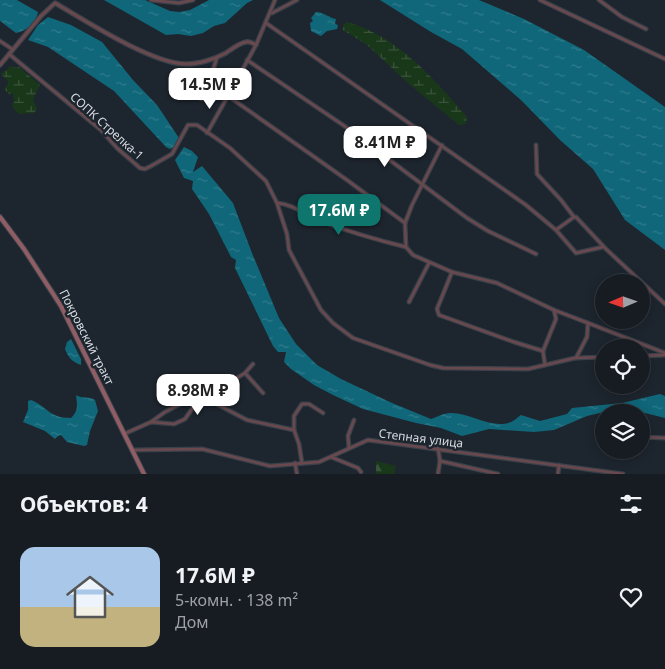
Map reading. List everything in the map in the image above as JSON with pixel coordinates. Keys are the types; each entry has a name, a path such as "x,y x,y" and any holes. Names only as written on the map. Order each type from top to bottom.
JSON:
{"main road":[{"name":"Покровский тракт","path":"0,217 32,260 61,306 144,474"}],"street":[{"path":"49,0 130,45 157,57 180,64 217,57 243,42 251,42 256,45"},
{"path":"152,1 179,3 193,0"},
{"path":"208,133 256,45 275,0"},
{"path":"270,14 297,0"},
{"path":"540,0 665,59"},
{"path":"600,0 622,17 646,29"},
{"path":"0,65 41,16 55,3"},
{"path":"266,23 526,205 556,230 576,253 603,246"},
{"path":"0,41 12,49"},
{"name":"СОПК Стрелка-1","path":"9,54 101,130 117,148 140,168 145,169 172,154 188,125 197,125 230,148 266,181 277,203 287,234 289,250 321,310 333,324 353,338 430,365 444,368 528,369 576,358 595,357"},
{"path":"201,99 217,57"},
{"path":"247,60 343,125 422,185 482,227 536,254"},
{"path":"228,96 405,223"},
{"path":"406,247 405,223 442,145"},
{"path":"536,146 537,174 603,246 665,304"},
{"path":"277,203 288,204 300,212 325,223 406,247 413,255 429,263 452,272 497,283 554,310 665,354"},
{"path":"556,230 574,216"},
{"path":"409,302 429,263"},
{"path":"452,272 437,309 440,314 543,351"},
{"path":"545,365 543,351 556,319 554,310"},
{"path":"576,358 587,337 588,323"},
{"path":"650,355 665,354"},
{"path":"151,422 174,424 185,419 192,409 205,398 245,373 253,364"},
{"path":"245,373 263,393"},
{"path":"124,434 151,422 188,400 205,398 247,420 294,430"},
{"path":"302,463 300,444 294,430 294,416 302,404 309,404 323,413"},
{"path":"349,448 348,436 354,420"},
{"path":"650,437 665,438"},
{"name":"Степная улица","path":"133,450 202,450 264,466 319,462 368,440 623,474"},
{"path":"438,448 440,461 438,474"},
{"path":"331,457 358,468 361,472"},
{"path":"440,461 498,474"},
{"path":"295,463 297,474"},
{"path":"558,474 559,465"}],"green space":[{"path":"347,22 383,37 399,48 442,88 467,117 466,124 459,125 408,83 367,45 343,30 343,25"},
{"path":"11,66 19,67 40,85 33,99 37,109 34,113 19,114 13,108 13,93 9,94 4,89 8,81 1,74"},
{"path":"376,461 396,466 394,474 376,474"}],"water":[{"path":"0,0 17,0 38,12 35,20 27,28 16,33 0,21"},
{"path":"104,0 145,0 170,11 179,12 190,10 209,0 253,0 225,23 191,36 166,35"},
{"path":"380,0 479,0 524,19 584,50 665,107 665,250 625,220 593,169 560,140 522,101 462,49"},
{"path":"316,12 336,19 337,29 327,31 321,36 311,31 310,23 313,21 311,18"},
{"path":"48,17 71,25 102,42 133,80 157,105 179,138 176,146 170,149 166,147 114,91 48,47 28,40 38,25"},
{"path":"184,147 192,151 198,157 193,172 202,166 233,203 279,318 296,344 317,365 341,379 431,419 443,414 458,413 496,424 511,422 521,415 540,421 567,414 572,408 595,406 595,414 554,430 534,432 489,429 462,436 441,428 363,409 314,385 284,362 286,352 278,352 273,346 235,268 236,260 231,257 209,214 192,189 193,181 184,178 175,160"},
{"path":"71,339 81,359 81,365 71,359 65,349 67,342"},
{"path":"660,394 665,396 665,418 650,414 650,404 612,404"},
{"path":"76,395 95,400 98,411 87,445 67,442 61,435 55,439 45,431 23,422 28,410 28,401 31,400 53,414 64,418 71,418 76,410"}]}
